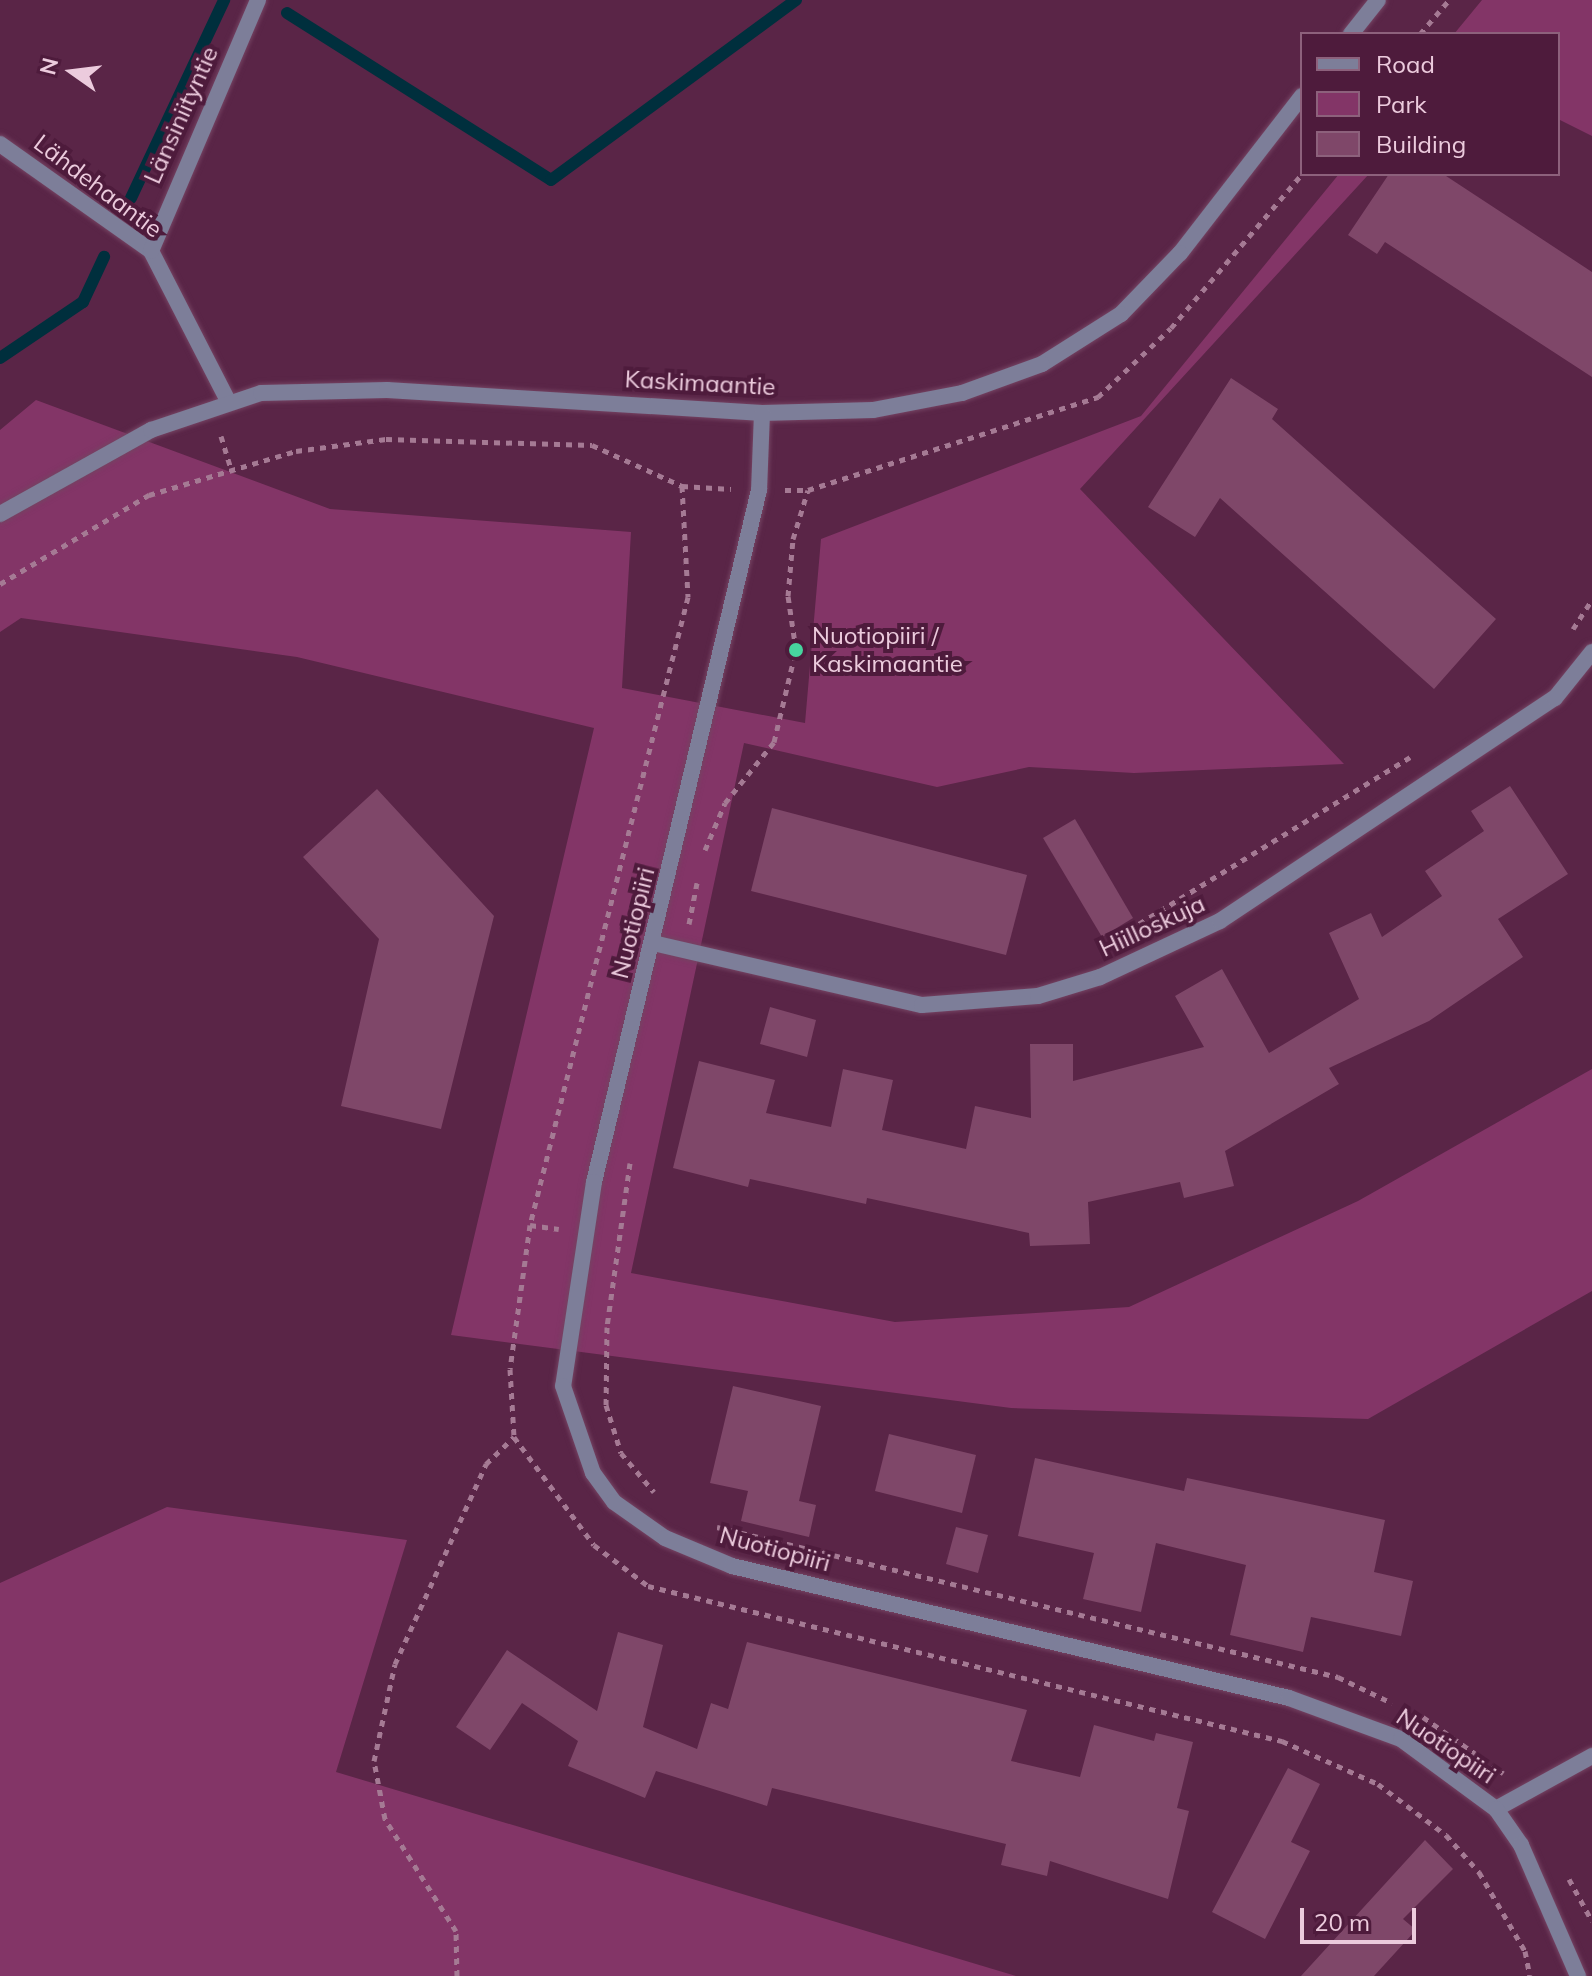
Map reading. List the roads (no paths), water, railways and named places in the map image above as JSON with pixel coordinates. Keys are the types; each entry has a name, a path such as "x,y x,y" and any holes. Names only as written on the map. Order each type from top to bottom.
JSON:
{"street":[{"name":"Länsiniityntie","path":"151,251 258,0"},
{"path":"1353,32 1378,0"},
{"name":"Kaskimaantie","path":"0,514 151,430 228,401 261,393 387,390 762,413 873,410 962,393 1042,364 1121,314 1180,253 1300,99"},
{"name":"Lähdehaantie","path":"0,144 151,251 228,401"},
{"name":"Nuotiopiiri","path":"762,413 759,490 594,1182 566,1333 563,1386 575,1437 614,1502 665,1538 732,1566 1348,1716 1401,1739 1496,1809 1528,1859 1578,1976"},
{"name":"Hiilloskuja","path":"653,943 922,1005 1038,996 1100,977 1220,921 1555,698 1592,652"},
{"path":"1496,1809 1592,1756"}],"waterway":[{"path":"131,198 224,0"},
{"path":"287,13 551,180 796,0"},
{"path":"0,358 83,302 104,257"}],"place":[{"name":"Nuotiopiiri / Kaskimaantie","path":"796,650"}]}
